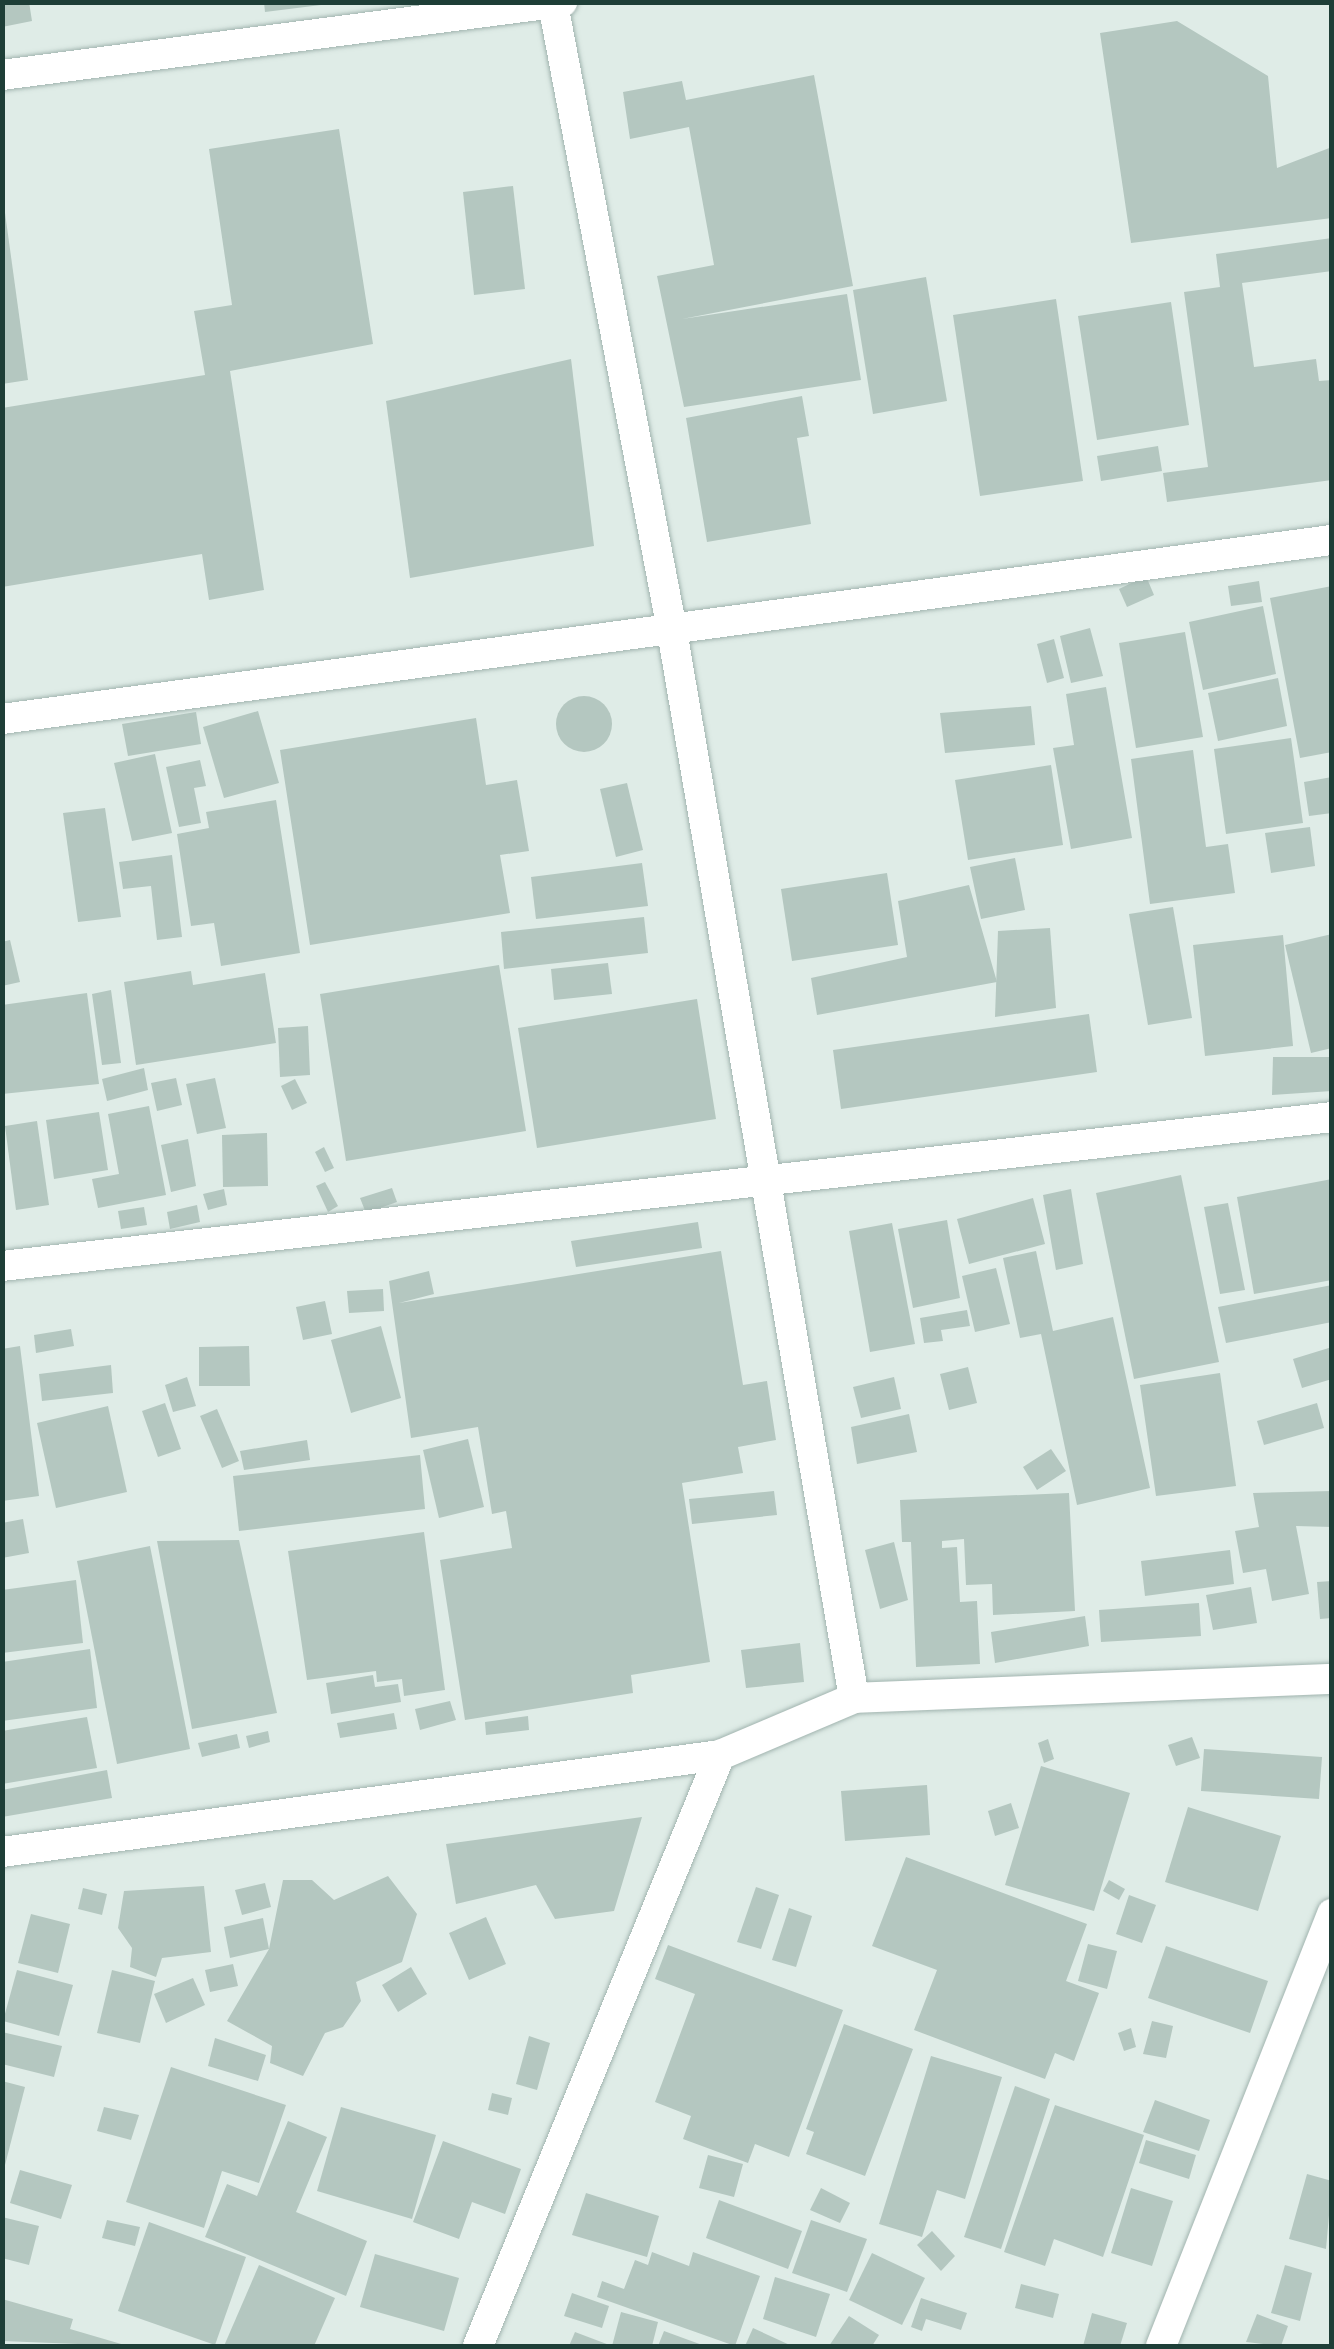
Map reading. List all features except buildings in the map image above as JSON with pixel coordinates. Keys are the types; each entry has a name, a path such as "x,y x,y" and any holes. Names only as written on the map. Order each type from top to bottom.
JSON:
{"street":[{"path":"2,75 558,3 671,625 854,1698"},
{"path":"2,719 671,625 1332,540"},
{"path":"2,1266 1332,1117"},
{"path":"2,1852 720,1755 854,1698 1332,1679"},
{"path":"478,2346 720,1755"},
{"path":"1160,2346 1332,1914"}]}
